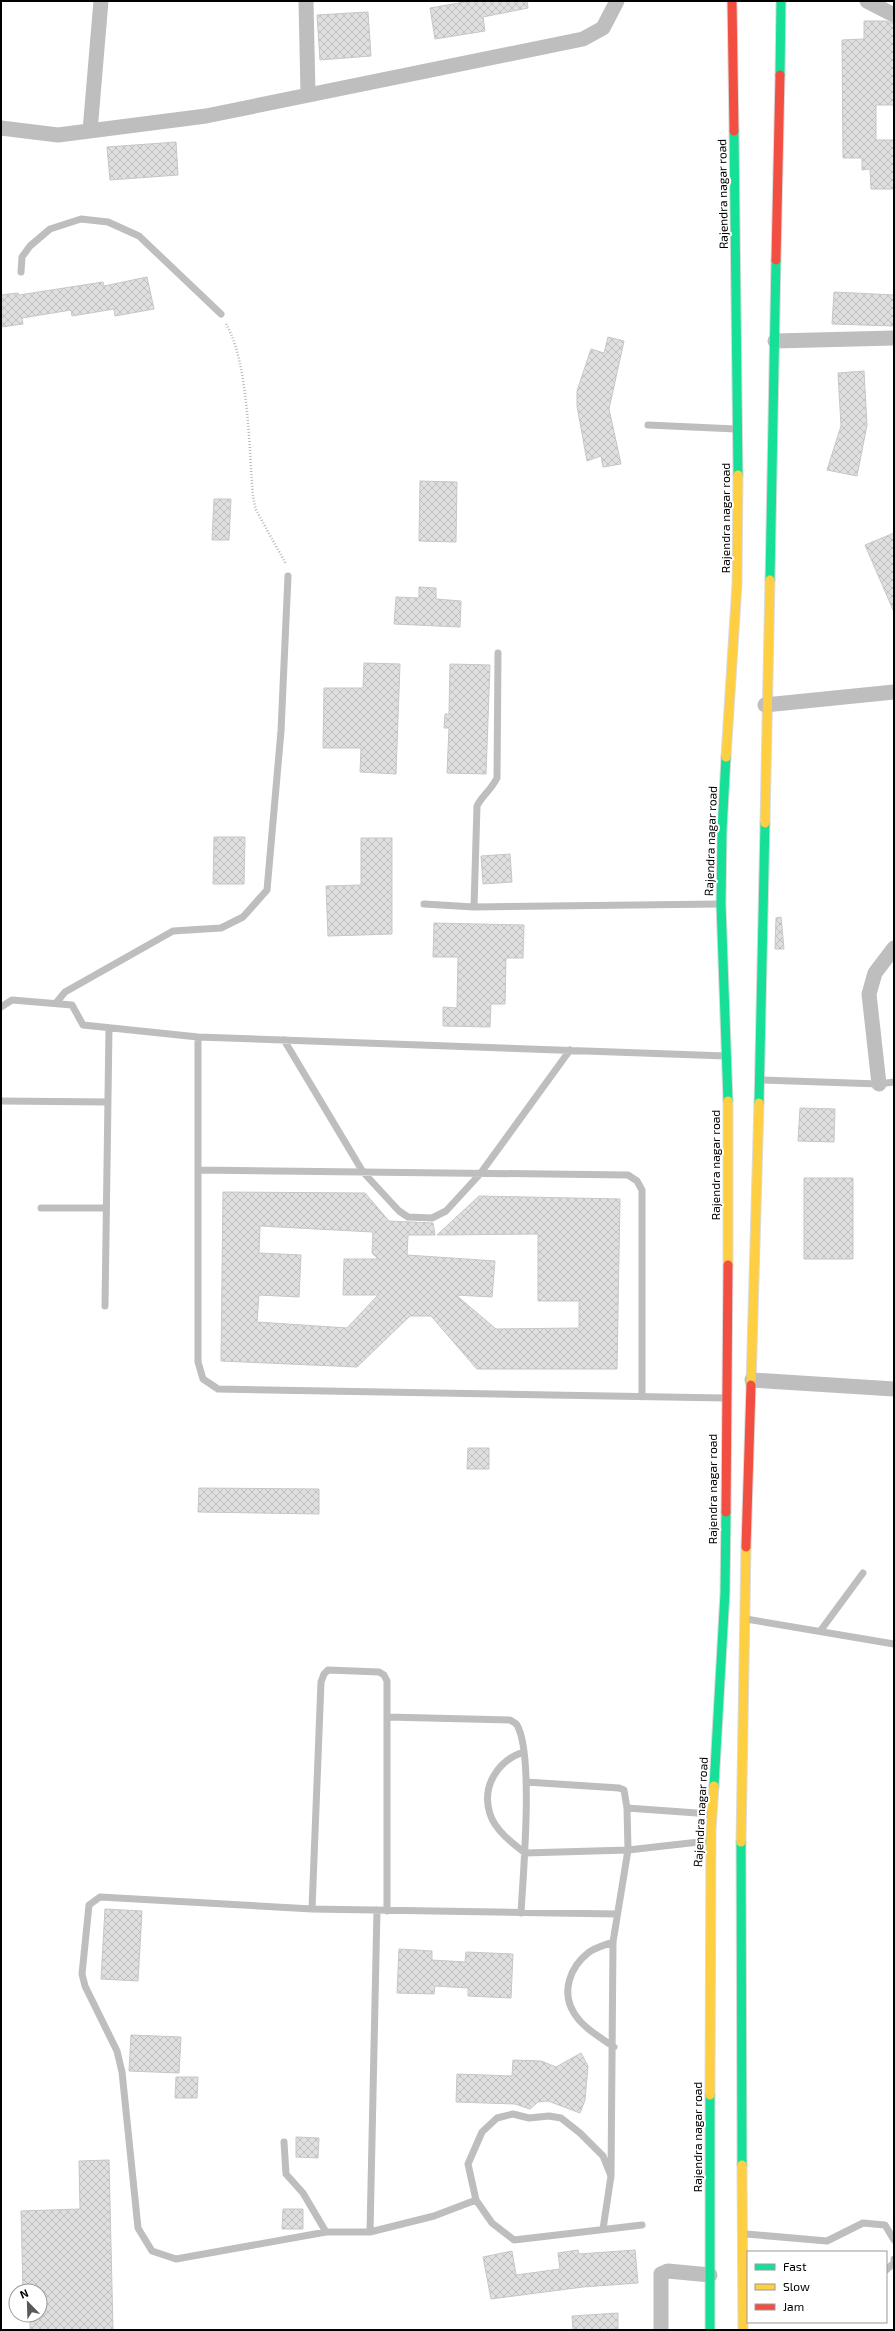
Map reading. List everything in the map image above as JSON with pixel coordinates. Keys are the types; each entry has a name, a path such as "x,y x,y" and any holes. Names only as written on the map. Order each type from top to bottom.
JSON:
{"main road":[{"name":"Rajendra nagar road","path":"710,2330 711,1841 725,1593 726,1398 732,1157 721,904 722,831 737,584 738,429 732,1"},
{"path":"743,2330 746,2258 744,2234 741,1828 744,1618 752,1380 753,1158 760,1080 765,705 775,341 781,1"}],"street":[{"path":"90,131 101,1"},
{"path":"306,1 308,94"},
{"path":"1,128 58,135 206,116 583,39 603,28 617,1"},
{"path":"867,1 894,15"},
{"path":"775,341 894,338"},
{"path":"765,705 894,692"},
{"path":"879,1084 869,994 876,973 894,948"},
{"path":"752,1380 894,1389"},
{"path":"661,2330 661,2274 668,2271 710,2275"}],"lane":[{"path":"21,272 22,257 30,246 50,229 81,219 108,222 139,236 221,314"},
{"path":"648,425 738,429"},
{"path":"56,1003 65,992 172,931 221,928 243,917 267,890 281,731 288,576"},
{"path":"474,907 477,806 481,799 491,790 497,778 498,652"},
{"path":"424,904 474,907 721,904"},
{"path":"1,1007 12,1000 72,1005 83,1025 198,1037 728,1056"},
{"path":"105,1306 110,1028"},
{"path":"198,1037 198,1362 203,1379 218,1389 726,1398"},
{"path":"284,1040 363,1172 403,1215 408,1217 432,1218 446,1211 480,1174 570,1050"},
{"path":"760,1080 879,1084 894,1082"},
{"path":"1,1101 108,1102"},
{"path":"198,1170 628,1175 637,1181 642,1190 642,1397"},
{"path":"41,1208 106,1208"},
{"path":"821,1630 863,1573"},
{"path":"744,1618 821,1630 894,1644"},
{"path":"312,1909 321,1682 324,1674 328,1670 379,1672 384,1675 387,1681 387,1911"},
{"path":"387,1717 510,1720 516,1723 519,1729 523,1752 526,1782 525,1853 521,1913"},
{"path":"523,1752 511,1756 497,1770 490,1780 487,1802 490,1814 496,1825 509,1840 525,1853 628,1850 711,1841"},
{"path":"526,1782 619,1788 624,1790 626,1794 628,1850 613,1942 614,2047 611,2176 603,2228"},
{"path":"627,1808 712,1814"},
{"path":"476,2200 434,2216 370,2232 326,2232 176,2259 152,2251 138,2228 122,2072 117,2051 85,1986 82,1974 89,1905 100,1897 312,1909 617,1914"},
{"path":"370,2232 377,1910"},
{"path":"613,1942 588,1952 576,1965 568,1980 568,1997 574,2012 588,2028 614,2047"},
{"path":"611,2176 603,2156 580,2133 561,2118 549,2116 529,2118 513,2114 497,2118 482,2132 475,2144 468,2164 476,2200 492,2223 514,2240 603,2228 642,2225"},
{"path":"284,2142 286,2174 303,2194 326,2232"},
{"path":"744,2234 827,2241 863,2223 885,2225 894,2240"},
{"path":"887,2269 894,2263 894,2259"}],"path":[{"path":"221,314 232,334 243,381 253,497 256,510 286,563 288,576"}],"building":[{"path":"470,1 527,1 528,8 483,17 485,31 435,39 430,8"},
{"path":"368,12 371,56 320,60 317,15"},
{"path":"864,21 886,21 894,24 894,105 876,105 876,140 894,140 894,189 871,189 870,169 862,170 862,158 843,158 842,40 864,39"},
{"path":"176,142 178,175 110,180 107,147"},
{"path":"147,277 154,309 115,316 114,309 72,316 71,310 22,318 23,324 1,327 1,295 18,293 19,295 103,282 104,286"},
{"path":"834,292 894,295 894,326 832,324"},
{"path":"608,337 624,341 609,409 621,464 603,467 601,456 587,461 577,406 577,391 591,349 604,353"},
{"path":"864,371 867,425 857,476 827,470 841,426 838,373"},
{"path":"420,481 457,482 456,542 419,541"},
{"path":"214,499 231,499 229,540 212,540"},
{"path":"894,533 894,612 865,545"},
{"path":"419,587 436,588 436,599 461,601 460,627 394,624 396,597 419,598"},
{"path":"364,663 400,664 396,774 360,772 361,748 323,748 324,688 363,688"},
{"path":"450,664 490,665 486,774 447,773 449,728 444,728 445,714 449,714"},
{"path":"214,837 245,837 244,884 213,884"},
{"path":"361,838 392,838 392,934 328,936 326,886 361,885"},
{"path":"510,854 512,882 483,884 481,856"},
{"path":"781,917 784,949 775,949 776,918"},
{"path":"434,923 524,925 523,958 506,958 505,1004 491,1004 490,1027 443,1026 443,1007 457,1008 458,957 433,957"},
{"path":"800,1108 835,1109 834,1142 798,1141"},
{"path":"804,1178 853,1178 853,1259 804,1259"},
{"path":"223,1192 365,1193 389,1221 433,1223 435,1235 408,1235 407,1255 495,1261 492,1297 456,1295 496,1329 579,1328 579,1301 538,1301 538,1234 437,1235 479,1196 620,1199 617,1369 477,1369 431,1316 410,1316 357,1367 221,1361","holes":["260,1226 373,1232 372,1253 378,1259 344,1259 343,1295 378,1295 347,1328 257,1322 259,1295 299,1297 301,1255 259,1253"]},
{"path":"468,1448 489,1448 489,1469 467,1469"},
{"path":"199,1488 319,1489 319,1514 198,1512"},
{"path":"105,1909 142,1911 138,1981 101,1979"},
{"path":"399,1949 432,1951 432,1960 465,1962 466,1952 513,1954 511,1998 468,1996 468,1988 435,1986 434,1994 397,1993"},
{"path":"131,2035 181,2037 179,2073 129,2071"},
{"path":"581,2053 588,2066 585,2100 580,2113 548,2101 538,2102 530,2109 515,2104 456,2102 457,2074 512,2076 513,2060 541,2061 556,2067"},
{"path":"176,2077 198,2077 197,2098 175,2098"},
{"path":"296,2137 319,2138 318,2158 296,2157"},
{"path":"109,2160 113,2330 30,2330 30,2323 48,2323 48,2283 23,2283 21,2211 80,2209 79,2161"},
{"path":"283,2209 303,2209 303,2229 282,2229"},
{"path":"578,2250 579,2254 635,2250 638,2283 583,2287 491,2299 483,2257 512,2251 516,2275 560,2269 558,2253"},
{"path":"618,2313 618,2329 573,2330 572,2316"}],"traffic: fast":[{"path":"780,75 781,1"},
{"path":"734,131 738,475"},
{"path":"770,580 776,260"},
{"path":"726,757 722,831 721,904 728,1101"},
{"path":"759,1103 765,823"},
{"path":"714,1786 725,1593 726,1512"},
{"path":"741,1842 742,2165"},
{"path":"710,2095 710,2330"}],"traffic: slow":[{"path":"726,757 737,584 738,475"},
{"path":"765,823 770,580"},
{"path":"728,1101 728,1265"},
{"path":"751,1385 759,1103"},
{"path":"741,1842 746,1547"},
{"path":"710,2095 711,1830 714,1786"},
{"path":"742,2165 743,2330"}],"traffic: jam":[{"path":"732,1 734,131"},
{"path":"776,260 780,75"},
{"path":"726,1512 728,1265"},
{"path":"746,1547 751,1385"}]}
